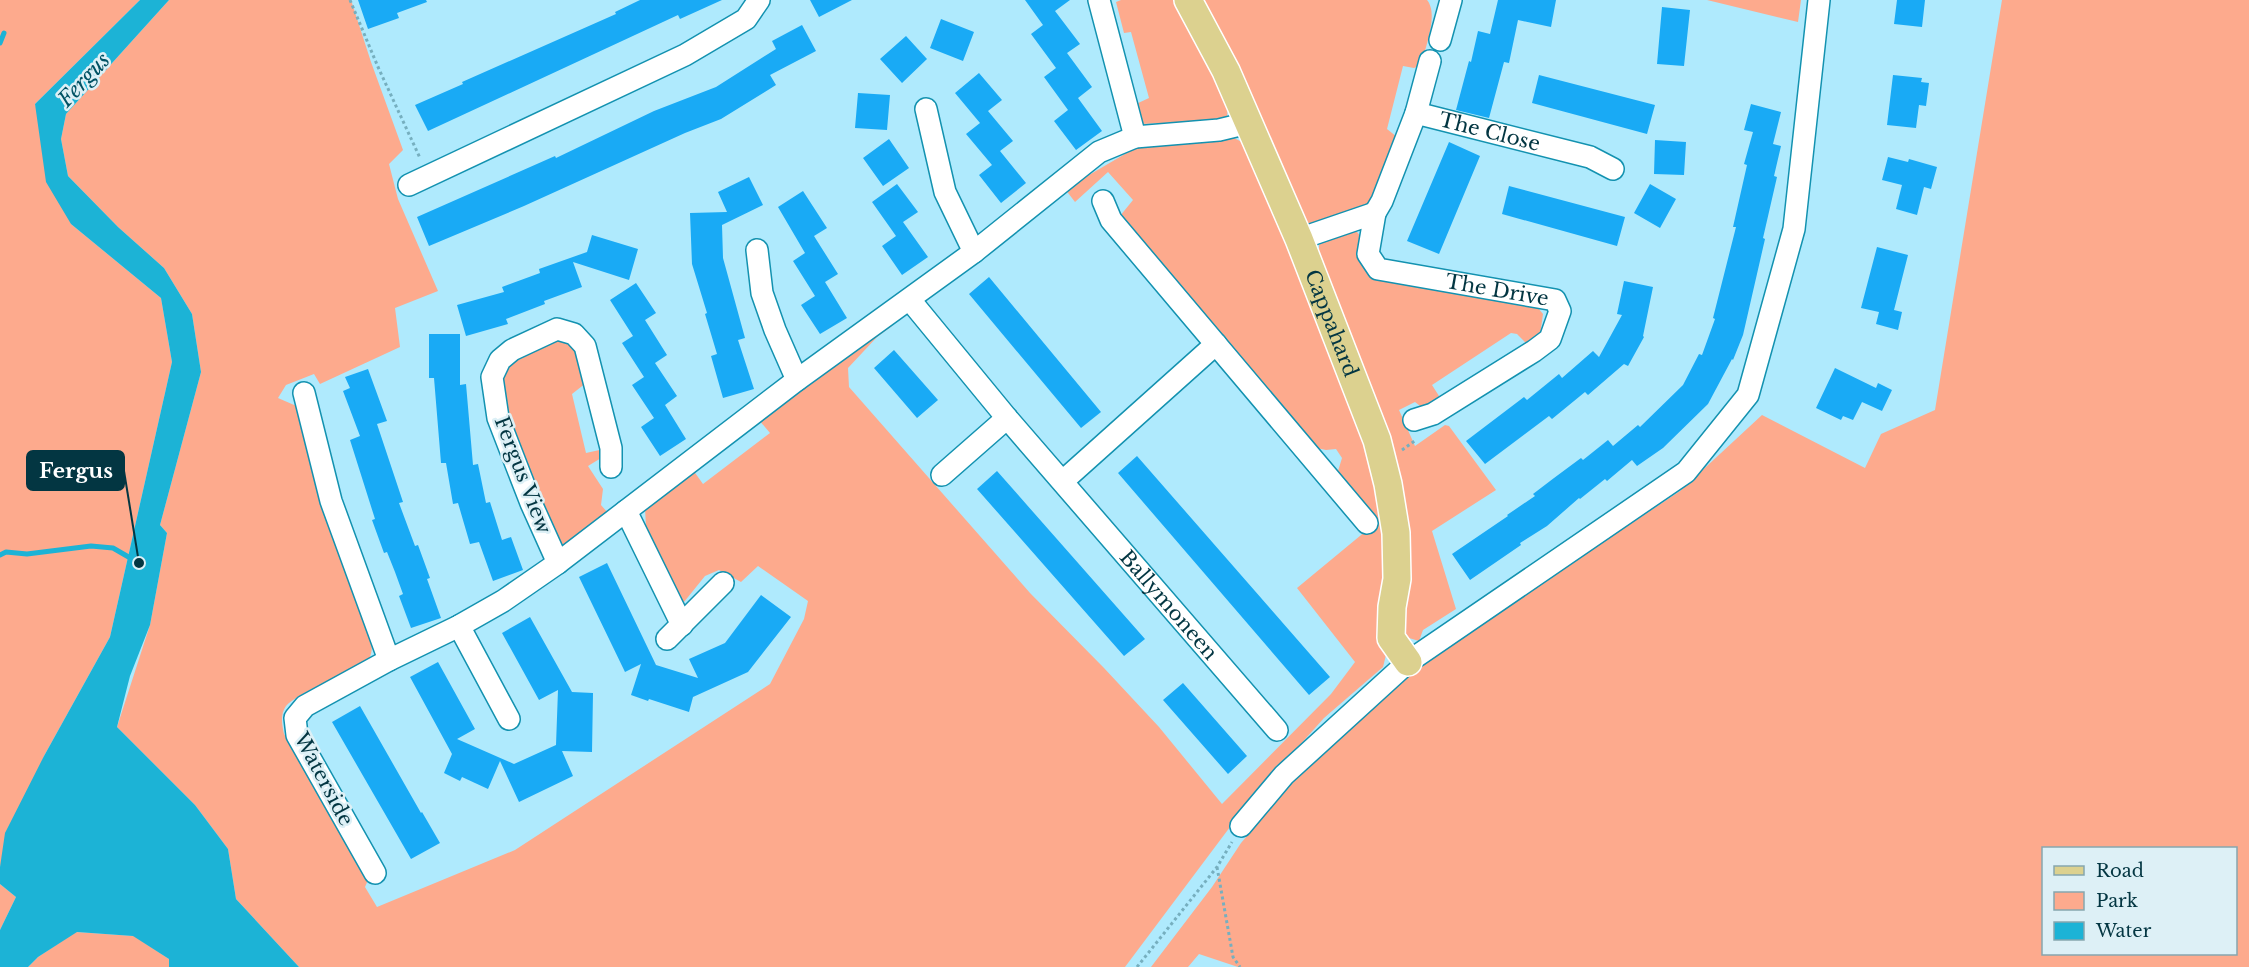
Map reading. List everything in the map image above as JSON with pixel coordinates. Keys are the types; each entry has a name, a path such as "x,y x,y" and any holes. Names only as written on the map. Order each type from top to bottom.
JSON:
{"main road":[{"name":"Cappahard","path":"1188,0 1226,71 1299,239 1377,440 1388,484 1396,532 1397,579 1392,607 1391,638 1408,662"}],"street":[{"path":"419,180 685,55 746,19 759,0"},
{"path":"1099,0 1135,137"},
{"path":"1440,40 1451,0"},
{"path":"1241,826 1284,775 1408,662 1686,472 1748,395 1794,229 1820,0"},
{"name":"The Close","path":"1430,61 1416,113 1590,157 1613,169"},
{"path":"926,109 945,192 974,252"},
{"path":"1299,239 1375,213 1382,201 1416,113"},
{"name":"Waterside","path":"375,873 297,735 295,718 305,706 389,660 459,626 502,601 558,563 797,380 974,252 1099,152 1135,137 1219,130 1248,123"},
{"path":"1103,201 1111,220 1216,344 1329,462 1367,524"},
{"name":"The Drive","path":"1375,213 1368,254 1378,269 1543,297 1555,300 1560,311 1550,339 1534,351 1433,414 1414,420"},
{"path":"758,250 762,293 797,380"},
{"name":"Ballymoneen","path":"910,300 1007,418 1277,730"},
{"name":"Fergus View","path":"558,563 531,503 498,418 492,377 500,360 512,350 557,329 574,334 585,346 611,448 611,467"},
{"path":"1063,481 1216,344"},
{"path":"304,393 331,501 389,660"},
{"path":"942,475 1007,418"},
{"path":"626,511 675,632 723,583"},
{"path":"459,626 509,719"}],"path":[{"path":"350,0 378,67 419,180"},
{"path":"1137,967 1217,867 1241,826"},
{"path":"1217,867 1233,957 1240,967"}],"green space":[{"path":"0,0 140,0 35,104 71,224 161,298 172,362 110,637 44,756 0,867"},
{"path":"169,0 351,0 403,150 389,164 398,199 438,291 395,308 400,347 320,384 314,374 286,385 278,398 301,408 324,511 370,635 372,648 369,659 363,666 310,690 286,706 282,716 283,731 368,880 365,887 377,907 515,850 770,684 804,619 808,601 758,566 741,582 719,570 705,576 684,602 677,594 646,527 645,508 693,470 703,484 770,433 759,420 891,322 892,326 877,337 848,368 849,387 1030,593 1159,727 1222,804 1331,694 1355,662 1297,588 1378,521 1338,471 1342,458 1336,449 1317,448 1120,216 1133,200 1108,172 1075,202 1065,189 1137,147 1171,139 1234,138 1244,143 1310,288 1376,473 1386,558 1380,636 1386,655 1383,667 1324,718 1272,776 1236,819 1125,967 299,967 236,899 228,849 195,805 117,727 150,625 167,533 160,525 201,372 192,314 164,268 118,227 68,176 61,139 66,114"},
{"path":"1121,0 1176,0 1224,92 1228,107 1227,117 1221,120 1143,124 1136,104 1149,98 1131,32 1124,33 1116,2"},
{"path":"1200,0 1427,0 1432,14 1421,65 1414,68 1403,66 1387,129 1397,137 1370,204 1318,223 1306,224"},
{"path":"1707,0 1801,0 1798,22"},
{"path":"2002,0 2249,0 2249,967 1238,967 1199,954 1188,967 1151,967 1212,887 1241,843 1340,727 1380,690 1680,491 1762,415 1865,468 1881,434 1935,410"},
{"path":"1349,230 1357,232 1362,238 1361,259 1372,276 1538,308 1543,314 1540,335 1527,344 1517,334 1511,333 1432,385 1439,396 1438,402 1424,409 1415,402 1399,410 1415,446 1445,425 1449,426 1496,490 1432,531 1456,609 1423,630 1419,641 1409,638 1401,628 1407,558 1319,258 1319,245 1327,237"},
{"path":"555,338 567,339 580,350 586,383 572,394 586,453 604,449 606,455 588,466 603,489 601,505 608,513 571,544 561,544 553,535 517,444 502,396 503,379 508,365"},
{"path":"0,884 16,897 0,930"},
{"path":"76,932 134,936 169,959 169,967 28,967 38,957"}],"water":[{"path":"140,0 169,0 66,114 61,139 68,176 118,227 164,268 192,314 201,372 160,525 167,533 150,625 130,676 117,727 195,805 228,849 236,899 299,967 169,967 169,959 133,936 77,932 38,957 28,967 0,967 0,930 16,897 0,884 5,833 44,756 110,637 172,362 161,298 71,224 46,182 35,104"}],"building":[{"path":"358,0 426,0 427,2 397,13 399,18 368,29"},
{"path":"640,0 722,0 680,19 678,15 428,131 415,105 616,14 615,12"},
{"path":"810,0 852,0 819,17"},
{"path":"1025,0 1070,0 1055,11 1080,44 1067,53 1092,87 1078,98 1102,131 1076,150 1054,121 1068,110 1044,77 1056,68 1031,34 1043,25"},
{"path":"1498,0 1556,0 1551,27 1518,20 1509,63 1504,62 1489,118 1456,110 1478,31 1490,34"},
{"path":"1897,0 1925,0 1922,27 1894,24"},
{"path":"1662,7 1690,10 1684,66 1657,64"},
{"path":"941,19 974,32 963,61 930,48"},
{"path":"802,25 816,51 770,75 776,85 721,119 429,246 417,217 555,156 556,158 654,111 716,87 776,49 772,41"},
{"path":"906,36 927,59 902,83 880,59"},
{"path":"979,73 1002,100 988,111 1013,141 1000,151 1026,183 1001,203 979,175 992,165 966,134 980,123 955,93"},
{"path":"1539,75 1655,105 1647,134 1532,103"},
{"path":"1893,75 1922,78 1921,82 1929,83 1926,106 1919,105 1916,128 1887,125"},
{"path":"858,93 890,95 887,130 855,128"},
{"path":"1751,104 1781,112 1773,144 1781,146 1774,176 1777,177 1743,335 1733,360 1708,404 1663,448 1637,466 1632,460 1607,481 1605,479 1579,498 1547,526 1470,580 1452,554 1535,496 1533,494 1581,458 1583,460 1608,440 1613,446 1638,425 1640,427 1683,385 1699,354 1702,355 1715,319 1713,318 1736,227 1733,227 1747,165 1744,164 1753,132 1744,130"},
{"path":"889,139 909,168 883,186 863,158"},
{"path":"1655,140 1686,142 1684,175 1654,174"},
{"path":"1449,142 1480,156 1439,254 1407,241"},
{"path":"1888,157 1908,162 1909,159 1937,167 1931,189 1924,187 1917,215 1896,209 1902,185 1882,180"},
{"path":"749,177 763,205 722,225 723,258 745,338 738,340 754,389 723,398 711,356 717,354 692,264 690,213 727,212 718,192"},
{"path":"897,184 918,212 903,222 928,257 902,275 882,246 896,236 872,202"},
{"path":"1650,184 1676,199 1660,228 1634,213"},
{"path":"1509,186 1625,217 1617,246 1502,214"},
{"path":"803,191 827,228 814,236 838,274 825,282 847,318 820,334 801,305 815,296 793,261 805,253 778,207"},
{"path":"592,235 638,249 629,280 573,262 582,287 544,301 545,304 506,319 508,324 466,336 457,305 504,292 502,287 540,273 539,269 587,252"},
{"path":"1877,247 1908,255 1894,310 1902,312 1898,330 1876,324 1879,312 1861,308"},
{"path":"989,277 1101,412 1081,428 969,294"},
{"path":"1624,281 1653,287 1644,337 1628,366 1624,364 1588,395 1585,392 1552,419 1549,416 1485,464 1466,441 1524,397 1527,400 1559,374 1562,378 1593,351 1599,357 1622,315 1617,314"},
{"path":"636,283 656,313 645,320 667,355 655,363 677,396 665,405 686,439 660,456 641,427 654,418 632,385 644,377 622,343 633,336 610,300"},
{"path":"429,334 460,334 460,385 466,384 473,465 478,464 486,503 490,502 502,540 511,537 523,570 493,581 479,542 470,544 458,503 453,504 446,463 441,463 434,378 429,378"},
{"path":"894,350 938,400 917,418 874,368"},
{"path":"1835,368 1876,388 1878,383 1892,390 1882,411 1862,402 1853,420 1843,416 1841,420 1816,408"},
{"path":"368,369 387,421 377,424 403,502 399,503 415,546 418,545 441,618 411,628 399,596 403,594 372,520 375,519 350,440 360,436 343,391 350,388 345,377"},
{"path":"1137,456 1330,677 1309,695 1118,473"},
{"path":"997,471 1145,639 1124,656 977,489"},
{"path":"607,563 656,665 698,678 689,659 725,643 761,595 791,617 748,672 693,697 689,712 649,699 648,701 631,695 641,664 625,672 579,577"},
{"path":"530,617 572,692 593,693 592,752 562,751 573,776 519,802 500,761 488,789 462,777 460,781 444,773 452,754 410,677 438,662 475,729 457,739 514,764 556,745 558,690 539,700 502,633"},
{"path":"1183,683 1247,756 1228,774 1163,700"},
{"path":"360,706 440,843 411,859 332,722"}],"waterway":[{"path":"0,43 4,33"},
{"path":"0,555 6,552 27,554 91,546 113,548 132,559"}],"place":[{"name":"Fergus","path":"139,563"}]}
